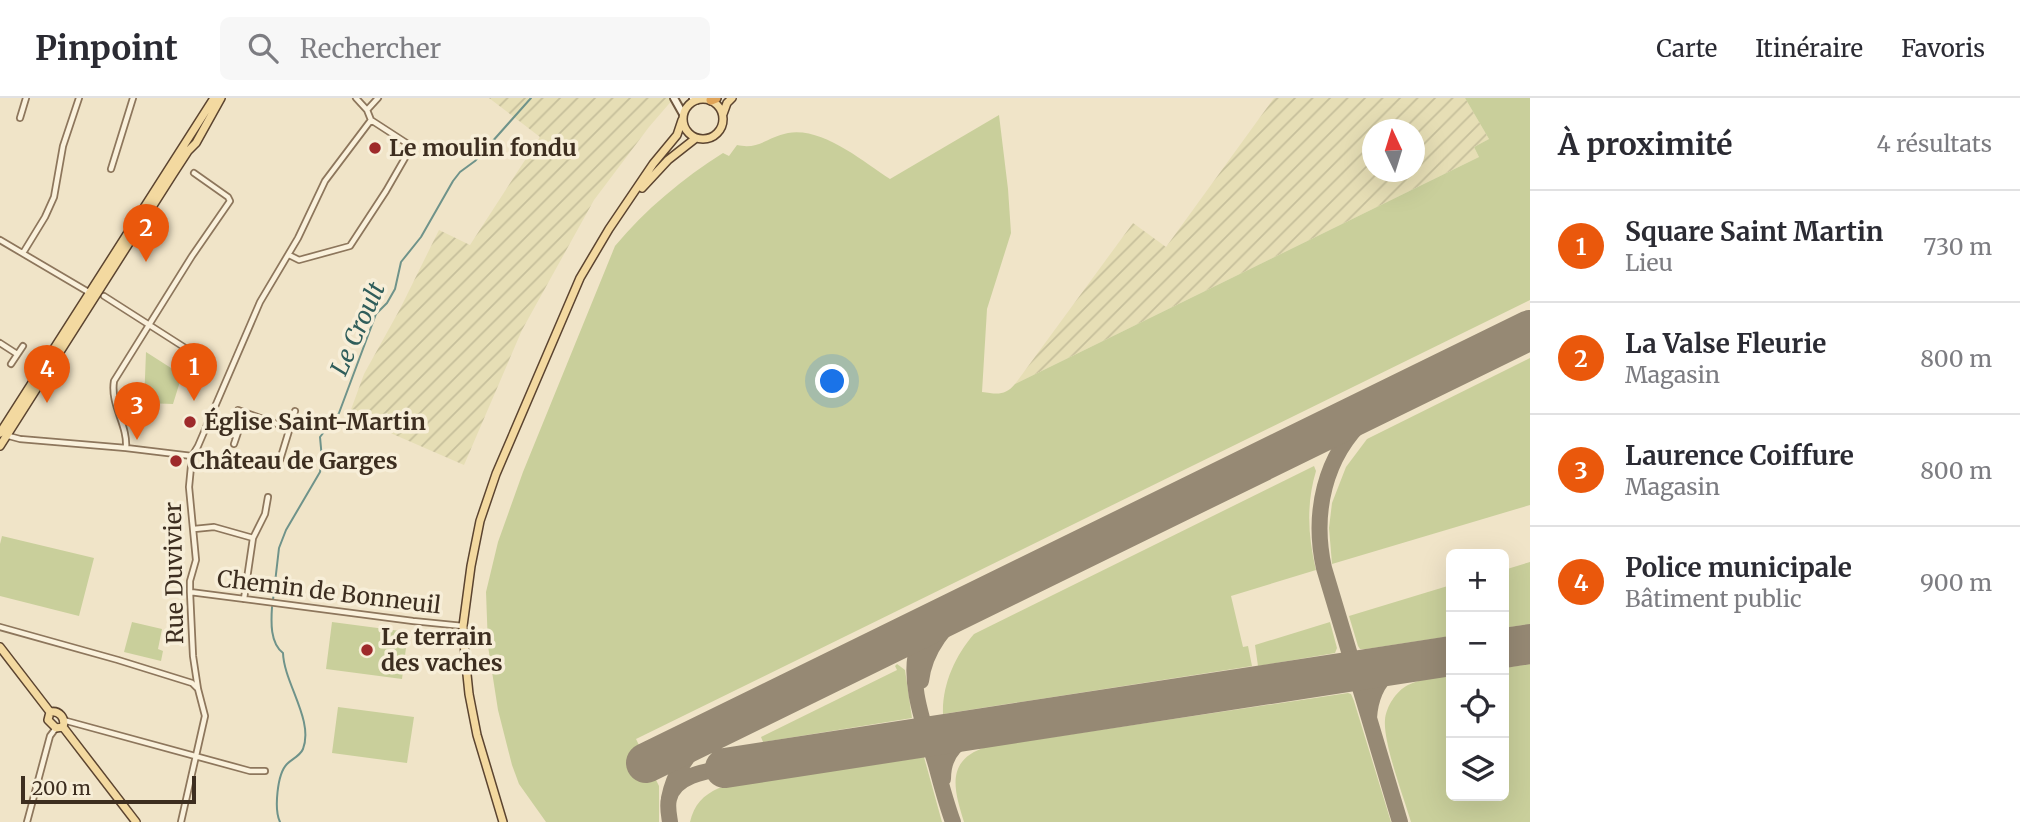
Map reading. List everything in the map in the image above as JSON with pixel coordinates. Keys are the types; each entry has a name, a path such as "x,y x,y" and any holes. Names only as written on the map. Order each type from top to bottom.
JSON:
{"main road":[{"path":"0,446 2,433 214,98"},
{"path":"2,433 188,151 196,143 221,98"},
{"path":"674,98 686,131 702,139 714,136 722,127 725,107 732,98"},
{"path":"503,822 477,735 465,655 463,626 466,599 480,521 496,474 580,278 609,229 653,164 677,135 688,105 695,99 713,99 723,115"},
{"path":"627,204 668,160 696,138"},
{"path":"465,655 466,599"},
{"path":"0,647 50,712"},
{"path":"50,712 48,720 60,725 136,822"},
{"path":"50,712 58,712 60,725"}],"street":[{"path":"20,118 26,98"},
{"path":"23,253 46,217 54,197 63,146 79,98"},
{"path":"111,169 133,98"},
{"path":"289,255 299,260 350,246 409,150 408,144 371,120 367,110 356,98"},
{"path":"367,110 378,98"},
{"path":"2,433 23,439 192,456 260,302 289,255 325,181 371,120"},
{"path":"126,448 126,439 114,400 114,382 192,256 230,201 194,173"},
{"path":"0,240 90,293"},
{"path":"104,296 190,351"},
{"path":"0,343 17,354"},
{"path":"10,364 23,346"},
{"path":"238,410 289,428"},
{"path":"280,460 295,411"},
{"path":"234,444 245,412"},
{"path":"207,424 236,436"},
{"name":"Rue Duvivier","path":"181,822 205,716 193,653 190,581 196,559 189,486 192,456"},
{"path":"244,599 253,538 265,514 268,497"},
{"path":"194,529 214,527 253,538"},
{"name":"Chemin de Bonneuil","path":"190,592 463,626"},
{"path":"0,626 191,683 198,689"},
{"path":"27,822 50,736 60,725 250,771 265,771"}],"shaded area":[{"path":"489,98 674,98 594,200 522,330 464,465 349,415 364,374 439,230 470,245 540,137"},
{"path":"1274,98 1465,98 1489,139 1474,147 1479,157 1015,384 1133,223 1166,247"}],"green space":[{"path":"1465,98 1530,98 1530,300 636,739 659,786 659,822 546,822 519,784 512,765 498,710 488,646 486,592 498,542 523,472 615,246 652,207 679,184 723,153 729,156 737,145 751,146 788,133 815,135 828,140 890,179 999,115 1011,233 987,309 982,392 1000,393 1479,157 1474,147 1489,139"},
{"path":"146,352 182,375 173,404 144,403"},
{"path":"1530,358 1530,505 1332,564 1329,528 1332,503 1346,467 1367,439"},
{"path":"1314,466 1316,471 1309,520 1316,570 1231,596 1243,647 1248,646 1252,666 943,714 951,671 974,634"},
{"path":"2,536 94,558 79,616 0,596"},
{"path":"1530,562 1530,624 1509,627 1509,568"},
{"path":"1446,587 1446,637 1360,649 1349,616"},
{"path":"132,622 162,629 158,649 163,651 161,661 124,652"},
{"name":"Le terrain des vaches","path":"332,622 408,632 402,679 326,669"},
{"path":"1330,622 1337,648 1335,653 1258,666 1255,645"},
{"path":"897,664 905,670 912,718 763,742 761,737 897,670"},
{"path":"1530,664 1530,822 1411,822 1385,730 1386,715 1396,695 1413,683 1446,676 1446,801 1509,801 1509,667"},
{"path":"1348,693 1354,701 1391,822 964,822 957,799 958,768 973,753 986,747"},
{"path":"338,707 414,717 407,763 332,753"},
{"path":"924,757 942,822 690,822 700,801 719,788"}],"waterway":[{"name":"Le Croult","path":"273,600 279,548 286,530 320,472 320,437 339,413 376,314 387,303 395,289 401,262 421,237 460,172 475,161 531,98"},
{"name":"Le Croult","path":"272,607 274,638 283,653 288,677 305,726 303,749 287,764 281,776 277,801 280,822"}],"taxiway":[{"path":"1369,718 1324,568 1321,507 1331,468 1352,433 1371,414 1406,390"},
{"path":"921,681 932,647 953,620 971,604"},
{"path":"940,619 919,643 914,672 918,704 953,822"},
{"path":"1400,822 1369,718 1372,698 1386,675 1414,662"},
{"path":"669,798 681,766 702,741 721,726"},
{"path":"943,779 949,754 960,742 982,729"},
{"path":"670,822 668,802 677,785 691,776 725,768"}],"runway":[{"path":"646,763 1530,330"},
{"path":"1509,647 1530,644"},
{"path":"725,768 1446,657"}],"place":[{"name":"Le moulin fondu","path":"375,148"},
{"name":"La Valse Fleurie","path":"146,262"},
{"name":"Square Saint Martin","path":"194,401"},
{"name":"Police municipale","path":"47,403"},
{"name":"Église Saint-Martin","path":"190,422"},
{"name":"Laurence Coiffure","path":"137,440"},
{"name":"Château de Garges","path":"176,461"},
{"name":"Le terrain des vaches","path":"367,650"}]}
